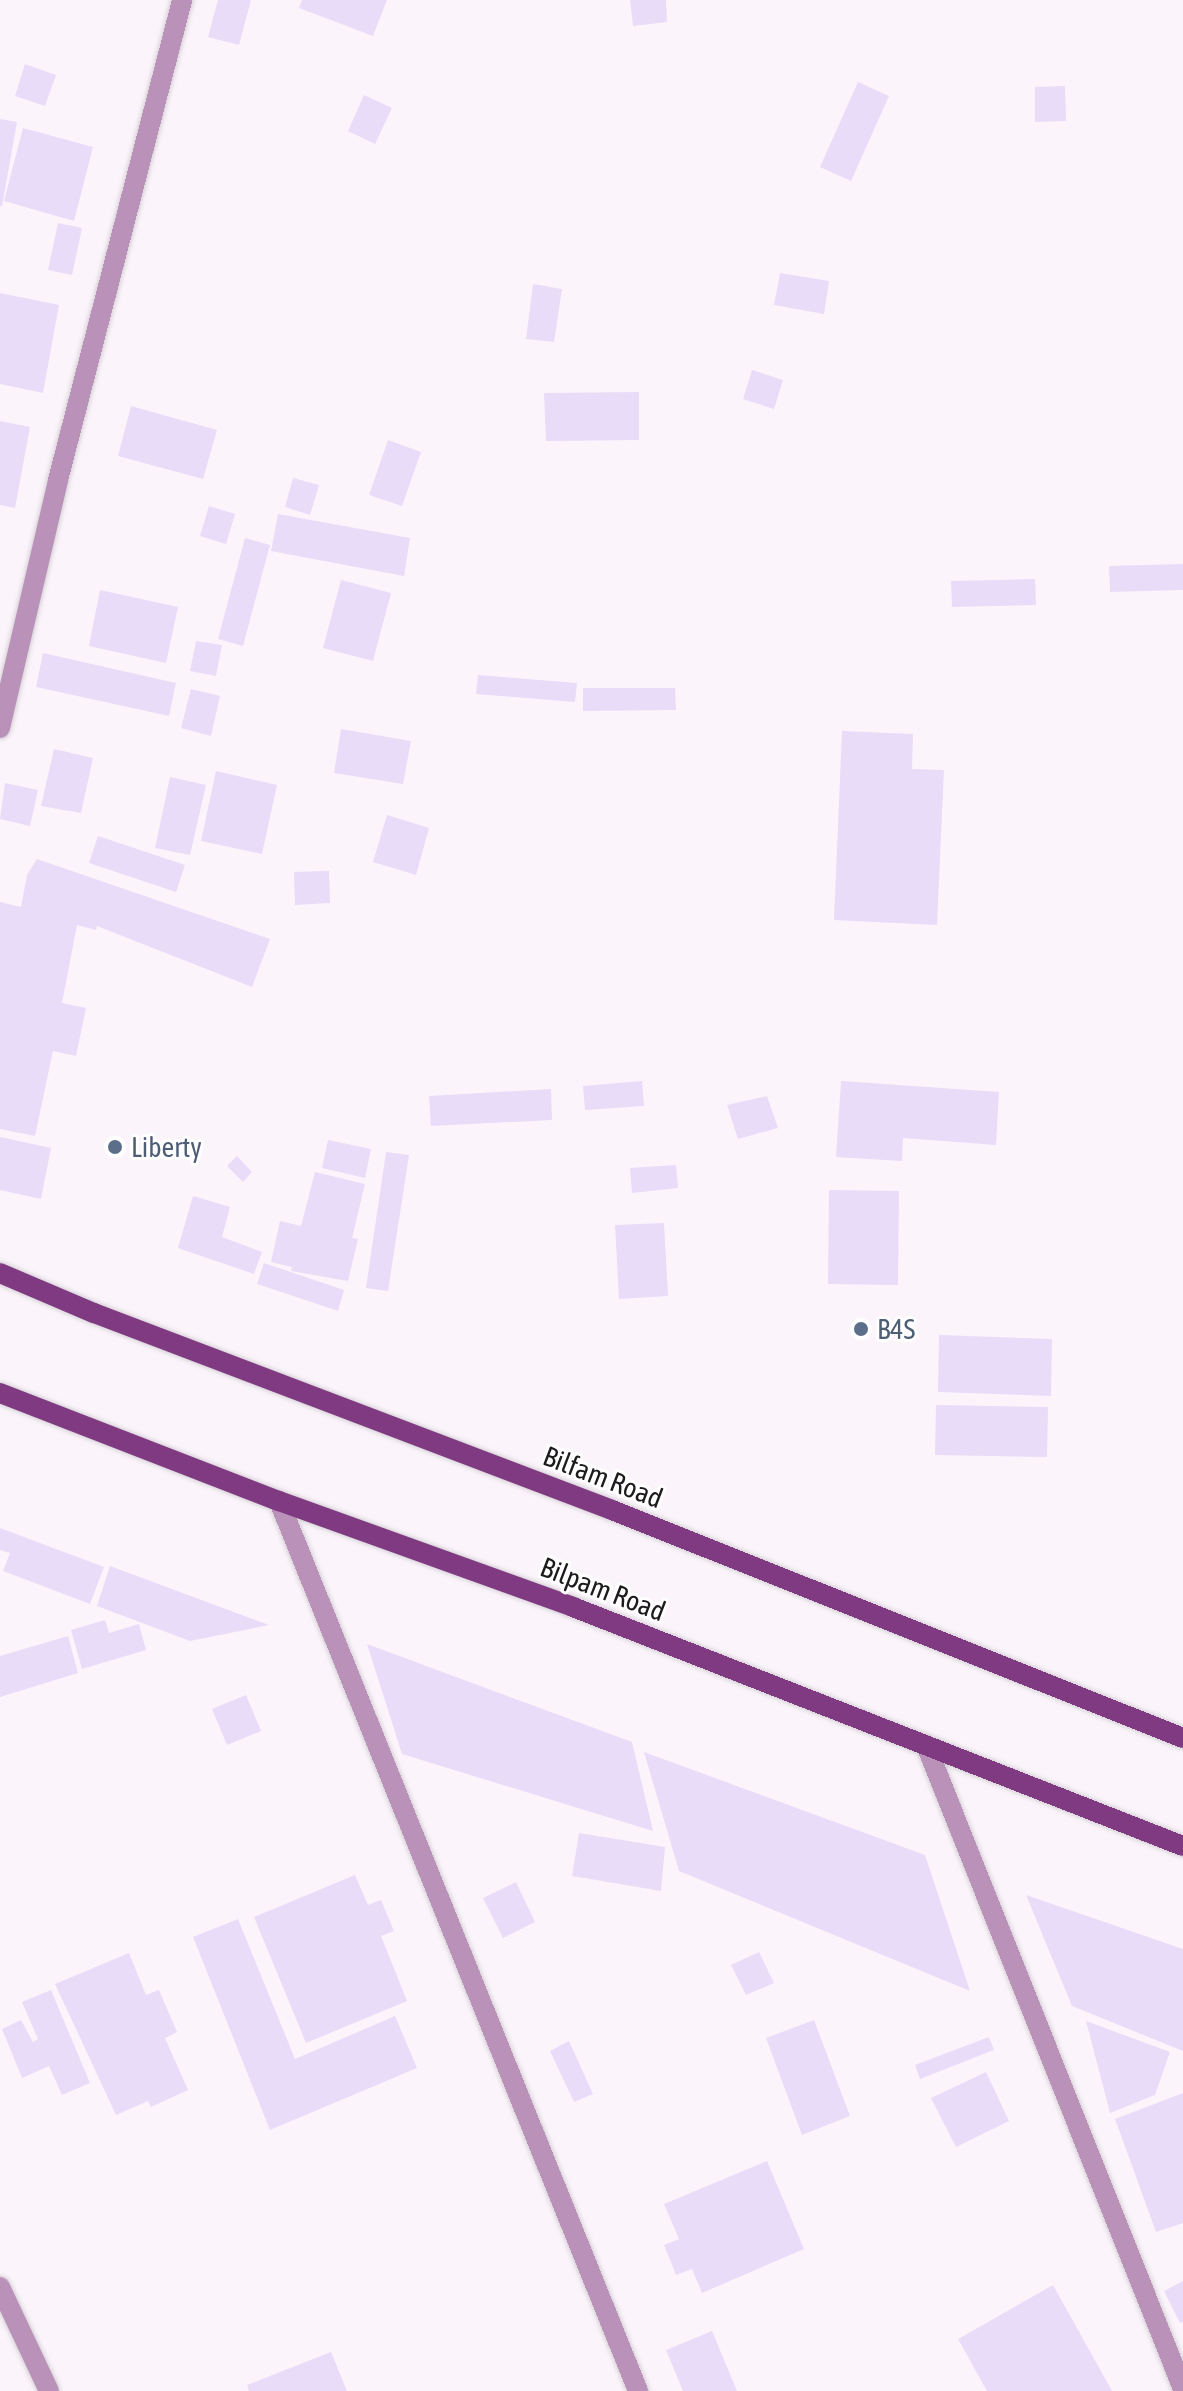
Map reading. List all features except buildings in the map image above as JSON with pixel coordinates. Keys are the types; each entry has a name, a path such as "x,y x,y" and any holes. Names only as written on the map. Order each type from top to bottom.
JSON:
{"main road":[{"name":"Bilfam Road","path":"0,1273 612,1510 1183,1738"},
{"name":"Bilpam Road","path":"0,1393 279,1501 573,1607 1183,1846"}],"street":[{"path":"0,728 58,480 182,0"},
{"path":"279,1501 638,2391"},
{"path":"926,1745 1183,2389"},
{"path":"0,2287 49,2391"}],"place":[{"name":"Liberty","path":"115,1147"},
{"name":"B4S","path":"861,1329"}]}
